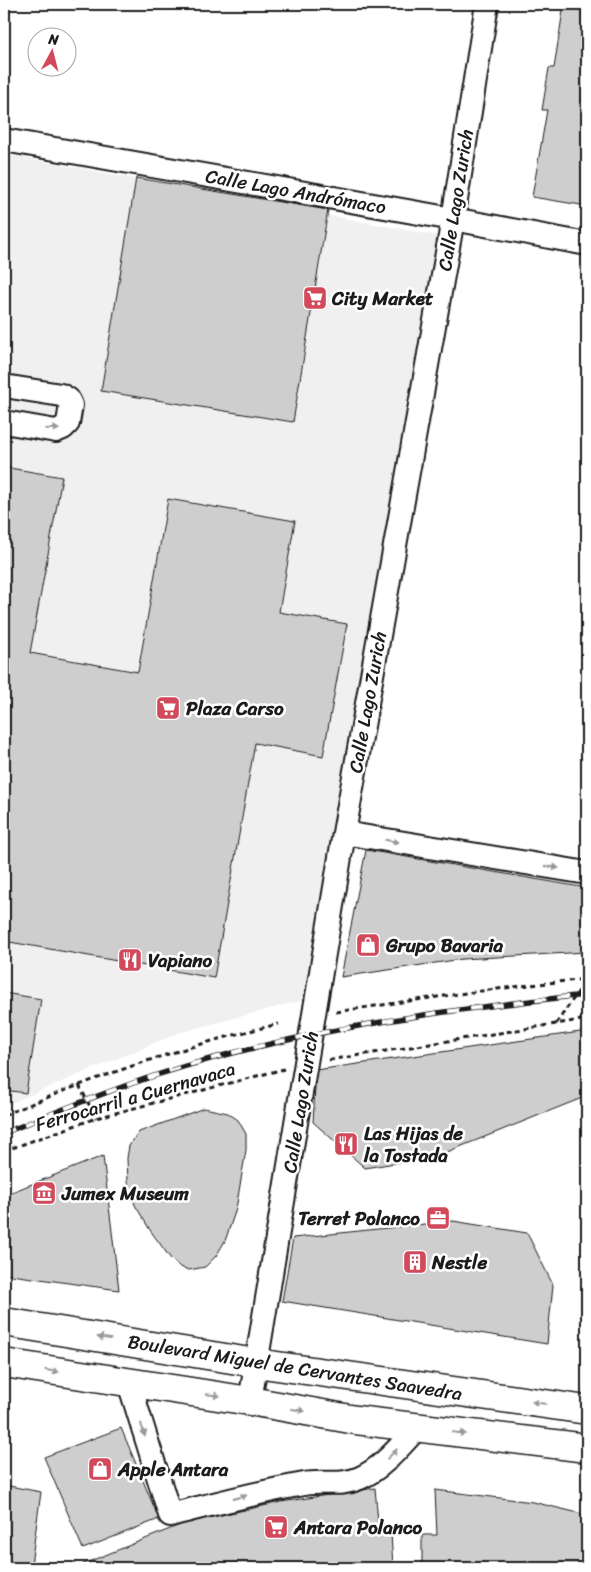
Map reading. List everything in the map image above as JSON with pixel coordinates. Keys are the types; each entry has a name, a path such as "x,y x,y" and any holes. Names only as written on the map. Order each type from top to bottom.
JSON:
{"main road":[{"name":"Boulevard Miguel de Cervantes Saavedra","path":"4,1322 256,1363 587,1410"},
{"name":"Boulevard Miguel de Cervantes Saavedra","path":"4,1363 250,1401 356,1420 587,1448"}],"street":[{"name":"Calle Lago Zurich","path":"250,1401 344,833 453,219 487,4"},
{"name":"Calle Lago Andrómaco","path":"4,140 587,244"},
{"path":"4,386 61,396 68,399 71,405 68,423 56,431 4,422"},
{"path":"344,833 587,873"},
{"path":"129,1383 170,1515 257,1492 307,1483 339,1484 361,1477 383,1463 418,1428"}],"path":[{"path":"333,1013 431,997 587,979"},
{"path":"556,1024 587,979"},
{"path":"325,1060 587,1020"},
{"path":"4,1115 141,1062 279,1024"},
{"name":"Ferrocarril a Cuernavaca","path":"4,1150 96,1118 274,1071"},
{"path":"79,1085 96,1118"}],"shaded area":[{"name":"Plaza Carso","path":"4,154 444,237 311,998 178,1033 4,1106"}],"building":[{"path":"564,4 587,4 587,206 532,197 547,110 542,110 549,68 554,68"},
{"path":"136,178 328,210 293,422 101,391"},
{"name":"Plaza Carso","path":"4,467 62,477 30,653 138,672 168,499 295,521 279,612 347,624 323,756 255,743 214,978 4,941"},
{"path":"366,850 587,888 587,952 462,959 341,977"},
{"path":"4,993 41,999 26,1093 4,1090"},
{"path":"587,1031 587,1096 437,1156 365,1168 313,1122 316,1070"},
{"path":"204,1108 228,1113 238,1120 246,1134 246,1150 236,1209 225,1241 216,1256 205,1267 189,1270 180,1267 171,1259 135,1205 128,1182 127,1158 129,1146 139,1132"},
{"path":"103,1156 119,1290 4,1274 4,1195"},
{"name":"Nestle","path":"453,1221 527,1233 553,1285 547,1344 282,1301 293,1238"},
{"path":"121,1428 159,1519 83,1549 44,1457"},
{"path":"4,1485 41,1492 31,1565 33,1568 4,1568"},
{"name":"Antara Polanco","path":"375,1488 379,1533 391,1532 393,1568 85,1568 83,1564 185,1523 281,1502"},
{"name":"Antara Polanco","path":"435,1490 533,1502 587,1515 587,1568 422,1568 422,1535 437,1535"}],"railway":[{"path":"4,1133 140,1081 195,1063 265,1045 408,1017 587,995"}],"place":[{"name":"City Market","path":"315,298"},
{"name":"Plaza Carso","path":"168,708"},
{"name":"Grupo Bavaria","path":"368,945"},
{"name":"Vapiano","path":"130,960"},
{"name":"Las Hijas de la Tostada","path":"346,1144"},
{"name":"Jumex Museum","path":"44,1193"},
{"name":"Terret Polanco","path":"438,1218"},
{"name":"Nestle","path":"415,1262"},
{"name":"Apple Antara","path":"100,1469"},
{"name":"Antara Polanco","path":"276,1527"}]}
